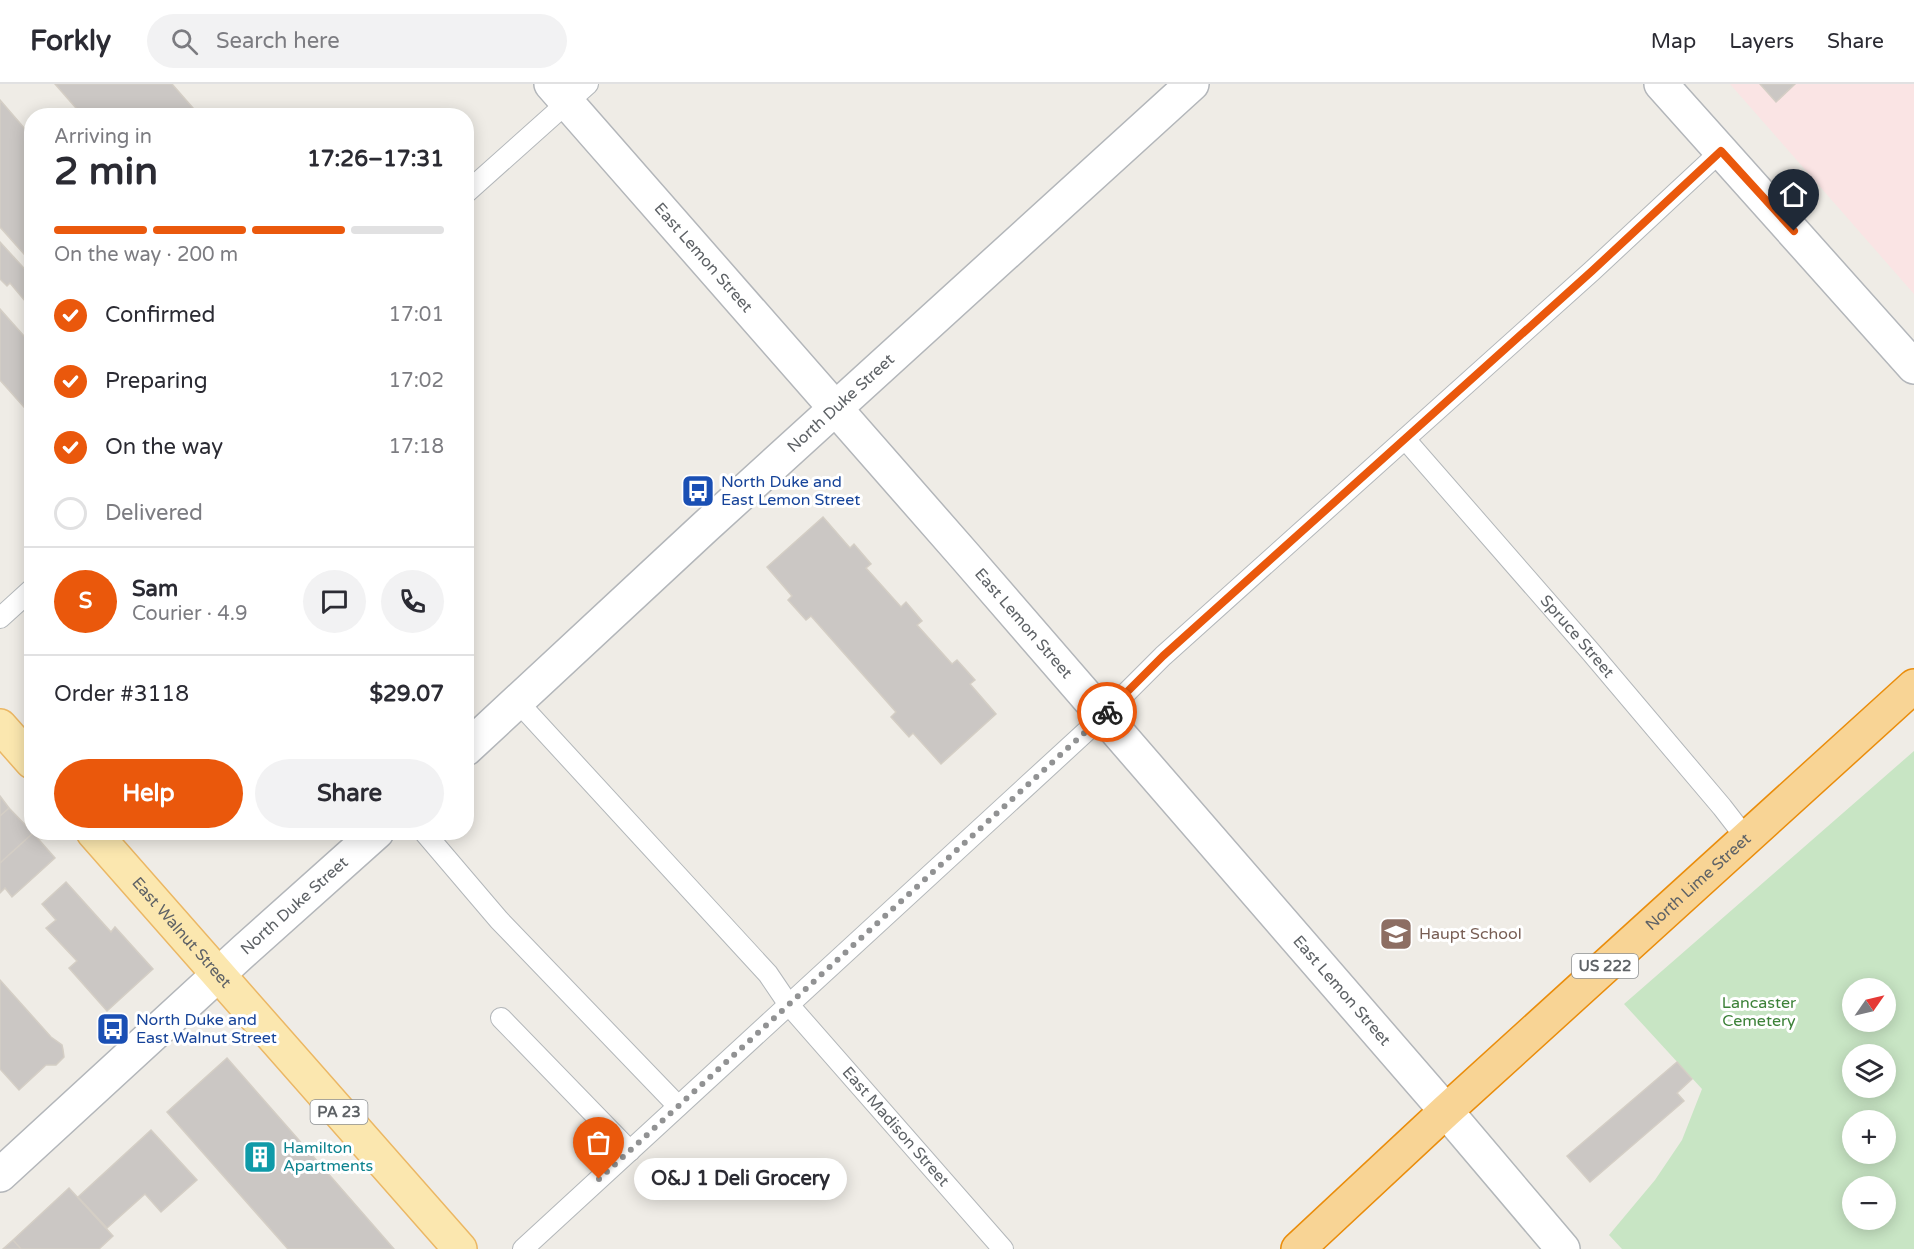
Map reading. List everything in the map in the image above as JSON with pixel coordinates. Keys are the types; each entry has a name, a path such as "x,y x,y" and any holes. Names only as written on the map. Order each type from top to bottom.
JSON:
{"highway":[{"name":"North Lime Street","path":"1298,1249 1446,1111 1914,686"}],"main road":[{"name":"North Duke Street","path":"474,741 1192,84"},
{"path":"1661,84 1914,367"},
{"name":"East Lemon Street","path":"569,90 835,409 1446,1111 1563,1249"},
{"path":"0,726 24,753"},
{"name":"East Walnut Street","path":"100,840 460,1249"},
{"name":"North Duke Street","path":"0,1175 368,840"}],"lane":[{"path":"474,185 569,90"},
{"path":"523,1249 1103,716 1163,656 1592,271 1721,151"},
{"name":"Spruce Street","path":"1405,439 1590,651 1715,798 1746,838"},
{"path":"0,618 24,596"},
{"name":"East Madison Street","path":"517,701 768,974 789,1005 1003,1249"},
{"path":"431,840 499,920 678,1106"},
{"path":"501,1018 630,1151"}],"shaded area":[{"path":"1730,84 1914,84 1914,294"}],"green space":[{"name":"Lancaster Cemetery","path":"1914,751 1914,1249 1622,1249 1609,1235 1655,1180 1682,1140 1702,1089 1624,1004"}],"building":[{"path":"55,84 172,84 193,108 76,108"},
{"path":"1760,84 1795,84 1776,102"},
{"path":"0,100 24,128 24,254 0,227"},
{"path":"0,242 24,268 24,300 10,283 7,286 0,279"},
{"path":"0,309 24,336 24,407 0,380"},
{"path":"823,517 850,548 854,544 871,564 866,568 901,607 906,602 922,621 917,625 952,664 957,660 975,680 970,684 996,714 941,764 913,733 909,737 891,717 896,712 811,616 806,620 788,600 792,596 767,567"},
{"path":"0,796 9,808 0,816"},
{"path":"9,808 24,824 25,840 0,863 0,816"},
{"path":"25,840 39,840 55,858 12,897 5,888 0,893 0,863"},
{"path":"66,882 111,932 115,927 153,969 107,1011 69,968 77,961 46,928 56,920 42,904"},
{"path":"0,980 51,1037 62,1045 63,1050 64,1057 56,1065 46,1065 19,1090 0,1069"},
{"name":"Hamilton Apartments","path":"227,1058 394,1249 288,1249 167,1112"},
{"path":"1677,1062 1692,1079 1677,1093 1684,1101 1590,1182 1567,1156"},
{"path":"151,1130 197,1180 161,1212 145,1194 107,1228 78,1197"},
{"path":"69,1188 113,1236 99,1249 21,1249 13,1240"},
{"path":"13,1240 21,1249 3,1249"}],"way so far":[{"path":"599,1179 1107,712"}],"place":[{"name":"North Duke and East Lemon Street","path":"698,491"},
{"name":"Haupt School","path":"1396,934"},
{"name":"North Duke and East Walnut Street","path":"113,1029"},
{"name":"Hamilton Apartments","path":"260,1157"},
{"name":"O&J 1 Deli Grocery","path":"599,1179"}],"route":[{"path":"1107,712 1163,656 1592,271 1721,151 1794,231"}]}
